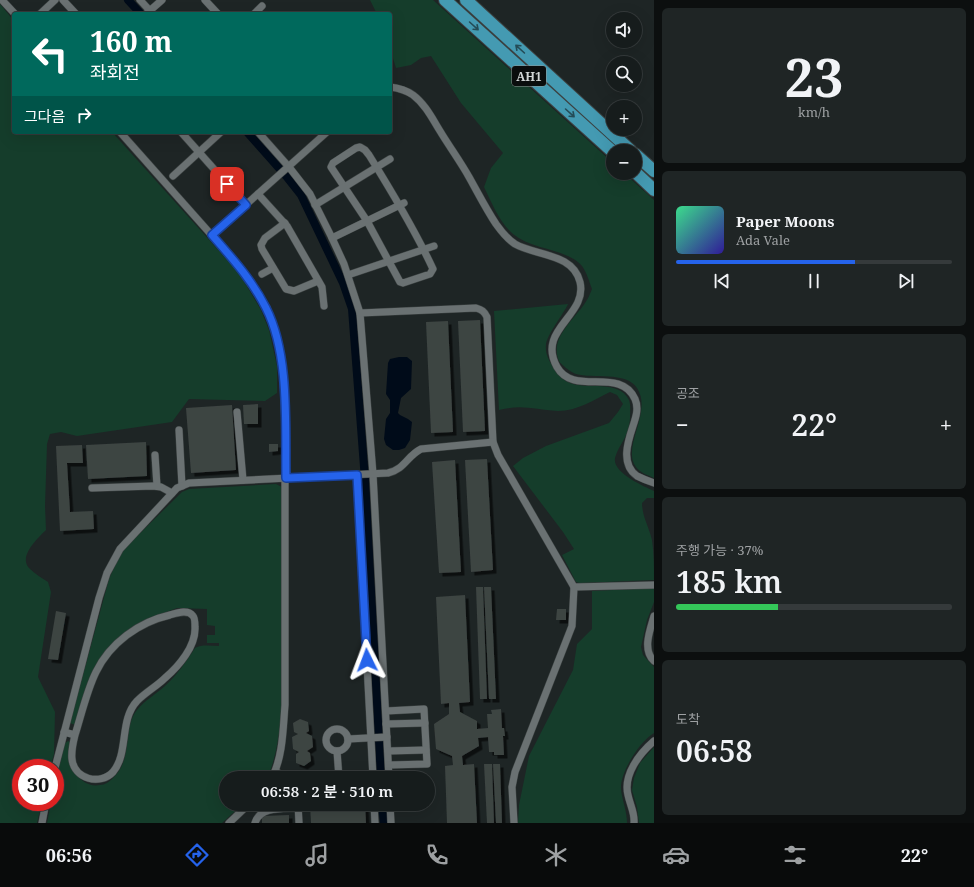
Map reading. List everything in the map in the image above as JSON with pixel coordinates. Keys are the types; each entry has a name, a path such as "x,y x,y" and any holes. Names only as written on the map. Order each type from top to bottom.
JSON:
{"highway":[{"name":"AH1","path":"445,0 606,146"},
{"name":"AH1","path":"466,0 623,144"},
{"path":"642,160 654,171"},
{"path":"642,179 654,190"}],"street":[{"path":"2,0 13,12"},
{"path":"42,12 56,0"},
{"path":"63,0 74,12"},
{"path":"140,0 148,12"},
{"path":"150,12 162,0"},
{"path":"206,0 216,12"},
{"path":"256,12 262,6"},
{"path":"392,87 405,90 412,94 422,104 468,175 496,224 509,239 515,244 526,249 558,258 567,263 574,270 580,281 580,293 578,302 573,311 555,334 552,343 552,353 556,365 560,372 568,378 578,381 608,382 618,384 632,393 636,401 637,410 626,453 628,462 630,468 637,476 654,483"},
{"path":"122,134 239,266 267,308 278,340 283,369 286,478 285,705 281,747 276,771"},
{"path":"183,134 246,205"},
{"path":"173,176 219,134"},
{"path":"260,134 310,194 332,238 348,275 360,313 365,475 379,737 374,771"},
{"path":"212,235 288,168 323,134"},
{"path":"360,147 365,150 377,168 402,204 433,269 430,274 402,283 397,279 367,221 331,165 356,148 360,147"},
{"path":"315,205 390,159"},
{"path":"258,194 285,223 318,281 323,292 324,306"},
{"path":"332,238 402,204"},
{"path":"285,223 265,238 261,245 273,268 284,287 290,291 294,291 318,281"},
{"path":"348,275 434,246"},
{"path":"262,274 273,268"},
{"path":"360,313 476,308 484,312 487,317 493,442 498,455 574,587 572,626 512,786 514,823"},
{"path":"237,412 243,480"},
{"path":"179,430 182,486"},
{"path":"57,759 99,598 107,573 120,549 177,488 189,483 365,475 395,471 406,463 416,451 421,449 493,442"},
{"path":"155,455 157,486"},
{"path":"365,475 386,711 386,724 379,737"},
{"path":"92,488 157,486 172,493"},
{"path":"574,587 654,585"},
{"path":"183,612 193,615 195,635 183,657 166,678 143,695 132,709 128,717 119,763 114,772 100,780 84,777 76,770 72,760 72,749 75,735 95,674 114,647 130,632 144,624 165,616 183,612"},
{"path":"654,616 649,632 648,653 654,661"},
{"path":"386,711 424,709 425,723 427,764 389,765"},
{"path":"386,724 425,723"},
{"path":"333,729 340,729 346,733 348,739 344,749 337,751 334,751 328,747 325,741 327,734 333,729"},
{"path":"64,732 75,735"},
{"path":"348,739 379,737"},
{"path":"379,737 388,751 389,771"},
{"path":"634,823 627,788 628,778 632,767 642,753 654,741"},
{"path":"388,751 426,750"},
{"path":"337,751 338,771"},
{"path":"42,823 44,811"},
{"path":"232,822 242,811"},
{"path":"255,823 258,815 264,811"},
{"path":"298,811 299,823"},
{"path":"374,811 375,823"},
{"path":"390,811 391,823"}],"green space":[{"path":"370,0 433,0 606,157 606,180 632,180 654,200 654,478 640,471 632,459 632,450 641,408 641,397 637,388 625,379 617,377 576,374 566,368 559,361 557,345 560,337 586,301 592,289 584,269 576,260 568,256 521,239 513,234 504,224 496,212 484,187 491,168 503,153 461,103 431,56 421,58 411,65 396,68 392,55 392,12 376,12"},
{"path":"0,4 12,19 12,134 114,134 239,273 261,310 269,330 277,366 277,393 265,401 189,399 172,422 77,436 61,432 50,434 47,444 45,506 46,530 30,548 26,559 30,569 48,582 51,592 38,677 55,712 54,754 53,759 12,759 12,811 40,811 37,823 0,823"},
{"path":"568,304 547,340 547,356 556,372 567,382 577,385 602,386 618,389 629,400 630,411 628,429 618,450 615,461 617,467 628,477 642,486 654,491 654,498 647,498 642,503 643,512 652,540 654,555 654,580 576,582 562,555 574,549 563,532 513,466 523,458 546,446 609,423 623,404 617,395 610,392 585,404 565,411 522,407 499,410 494,311"},
{"path":"276,484 282,487 282,692 280,727 270,771 219,771 219,811 235,811 222,823 47,823 49,811 64,811 64,759 61,759 65,743 68,741 70,742 70,763 73,771 81,779 86,783 93,785 102,785 107,783 113,778 124,762 130,726 137,710 165,686 185,663 195,648 204,646 219,646 219,643 207,643 207,635 215,635 215,626 207,625 207,609 177,608 145,620 128,631 99,660 75,725 70,723 109,579 116,563 124,549 182,492 189,489"},
{"path":"654,588 654,602 647,620 641,647 643,655 654,667 654,733 637,750 624,774 621,789 627,823 518,823 519,805 529,756 573,670 577,644 592,629 592,591"},
{"path":"654,747 654,823 639,823 637,807 632,790 634,778 640,763"}],"water":[{"path":"407,357 412,361 411,389 401,398 398,413 412,422 410,440 405,448 393,450 386,445 384,439 386,419 390,413 390,400 386,394 388,363 390,359"}],"building":[{"path":"480,320 485,431 463,432 458,321"},
{"path":"448,321 453,432 431,433 426,322"},
{"path":"258,404 258,424 244,424 243,405"},
{"path":"232,405 236,470 191,473 186,408"},
{"path":"146,442 147,476 88,479 86,445"},
{"path":"269,444 278,444 278,451 269,452"},
{"path":"82,445 83,463 67,463 70,512 93,511 94,529 60,531 56,446"},
{"path":"487,459 493,570 471,572 465,460"},
{"path":"455,460 461,572 439,573 432,462"},
{"path":"476,587 483,587 487,699 480,699"},
{"path":"484,587 491,587 496,699 489,699"},
{"path":"465,595 470,702 459,703 460,712 477,721 477,729 488,728 487,714 492,714 491,710 501,709 502,728 504,728 505,736 503,736 504,755 494,755 494,752 489,752 488,737 478,738 479,746 462,756 463,765 474,764 477,823 447,823 445,766 453,765 452,756 436,749 434,724 449,714 449,703 441,704 436,597"},
{"path":"557,609 566,609 566,620 556,620"},
{"path":"56,611 66,613 58,660 48,659"},
{"path":"300,719 308,722 309,731 306,733 312,736 313,747 307,751 310,753 311,761 304,766 296,763 296,754 299,752 293,749 292,737 298,734 294,732 293,723"},
{"path":"484,764 492,764 494,823 487,823"},
{"path":"493,764 500,764 502,823 496,823"},
{"path":"310,811 365,811 366,823 311,823"},
{"path":"289,815 289,823 262,823 262,816"}],"waterway":[{"path":"128,0 139,12"},
{"path":"249,134 301,195 343,283 352,309 365,480 381,771"},
{"path":"383,811 384,823"}],"route":[{"path":"227,184 246,205 212,235 239,266 267,308 278,340 283,369 286,478 357,475 367,660"}]}
